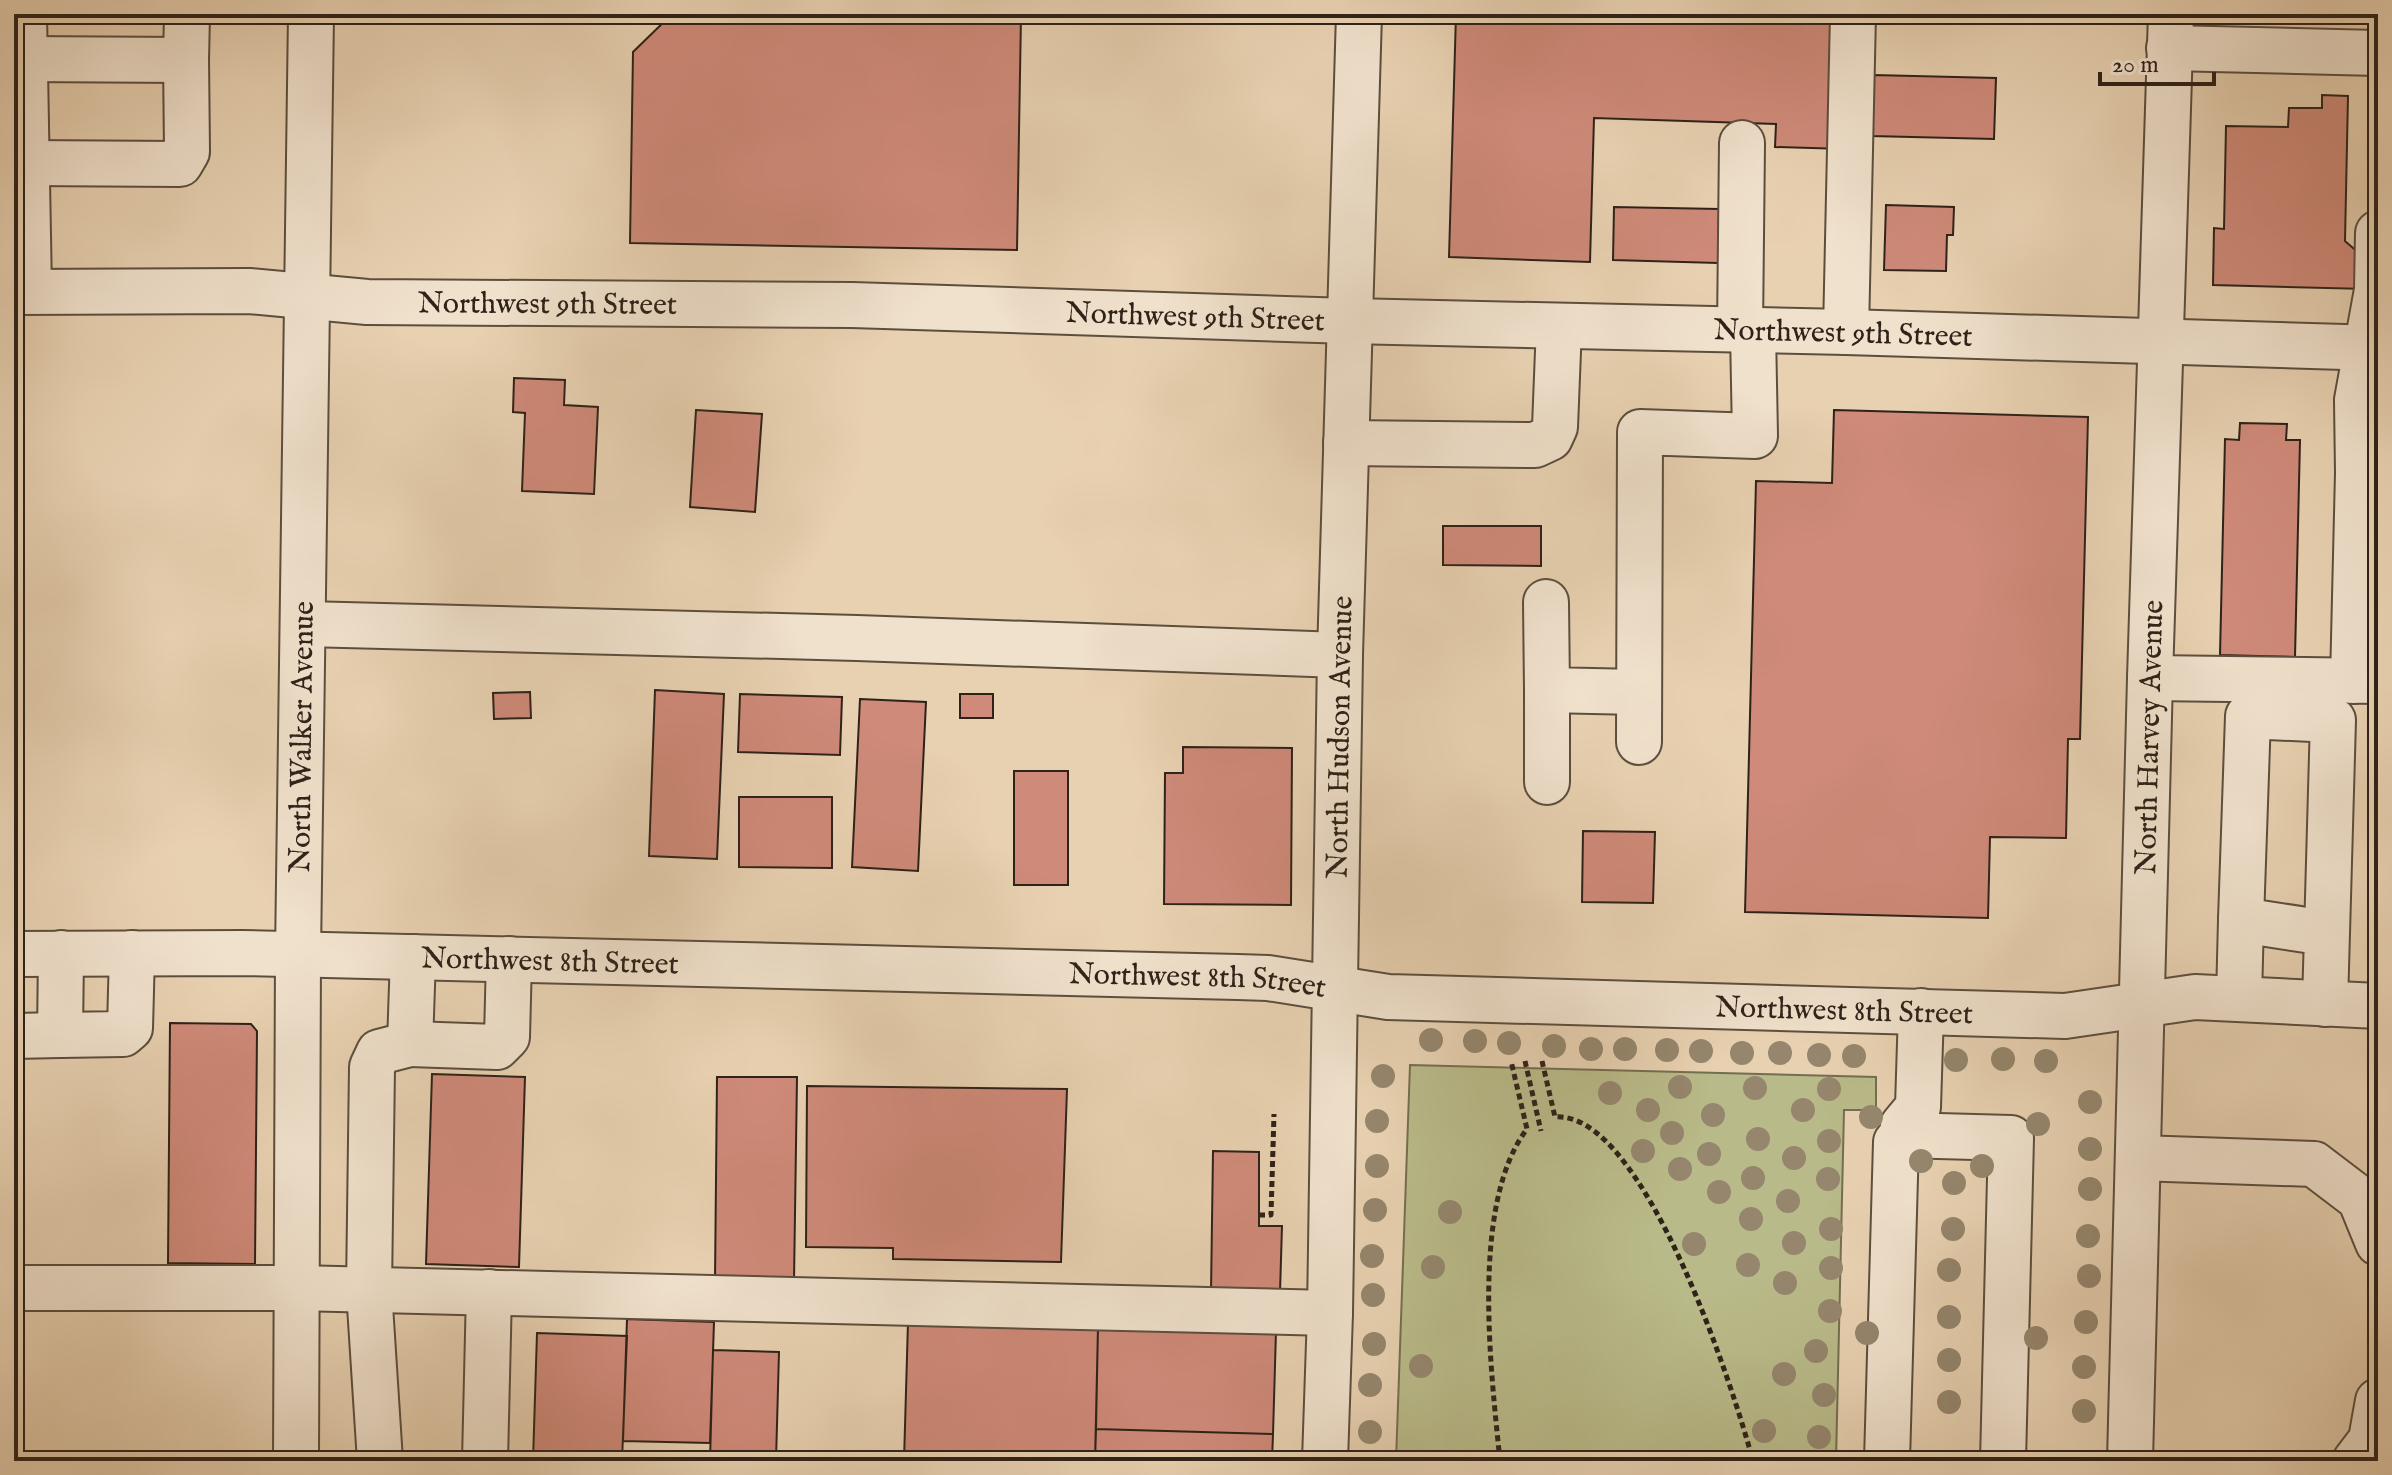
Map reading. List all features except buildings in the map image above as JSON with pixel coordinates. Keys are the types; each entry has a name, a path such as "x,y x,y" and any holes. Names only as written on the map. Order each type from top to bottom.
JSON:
{"street":[{"path":"22,292 27,163 24,14"},
{"path":"27,163 180,164 187,152 187,14"},
{"name":"North Walker Avenue","path":"296,1461 298,954 305,624 311,14"},
{"name":"North Hudson Avenue","path":"1325,1461 1340,655 1359,14"},
{"path":"1846,332 1853,14"},
{"path":"2170,31 2378,53"},
{"name":"North Harvey Avenue","path":"2130,1461 2170,31"},
{"path":"24,59 186,58"},
{"path":"1639,742 1640,432 1755,436 1746,331 1742,143"},
{"path":"2150,678 2365,681 2357,400 2372,348 2378,233"},
{"name":"Northwest 9th Street","path":"22,292 249,291 367,302 852,305 2372,348"},
{"path":"1346,443 1535,445 1550,438 1555,427 1559,326"},
{"path":"1546,602 1547,782"},
{"path":"305,624 857,638 1340,655"},
{"path":"1547,690 1638,692"},
{"path":"2239,998 2248,716 2333,720 2325,1004"},
{"path":"2241,920 2326,933"},
{"path":"60,1035 61,953"},
{"path":"14,1036 123,1034 130,1028 132,953"},
{"name":"Northwest 8th Street","path":"14,954 298,954 1238,977 1268,978 1388,997 2065,1016 2195,997 2378,1006"},
{"path":"410,1044 413,957"},
{"path":"380,1461 369,1290 372,1067 379,1052 410,1044 497,1047 507,1037 509,959"},
{"path":"1887,1461 1896,1142 1918,1107 1906,1011"},
{"path":"1903,1130 2011,1138 2003,1461"},
{"path":"2138,1158 2314,1164 2360,1199 2378,1243"},
{"path":"14,1288 297,1288 1330,1313"},
{"path":"485,1461 489,1292"},
{"path":"2355,1461 2371,1440 2378,1401"}],"path":[{"path":"1500,1461 1490,1338 1490,1264 1496,1208 1505,1170 1513,1150 1527,1129 1511,1061"},
{"path":"1525,1061 1541,1131"},
{"path":"1542,1061 1555,1117 1577,1120 1610,1145 1653,1205 1696,1296 1724,1369 1753,1461"},
{"path":"1259,1215 1271,1215 1274,1114"}],"green space":[{"path":"1410,1065 1876,1077 1876,1110 1844,1110 1836,1461 1396,1461"}]}
